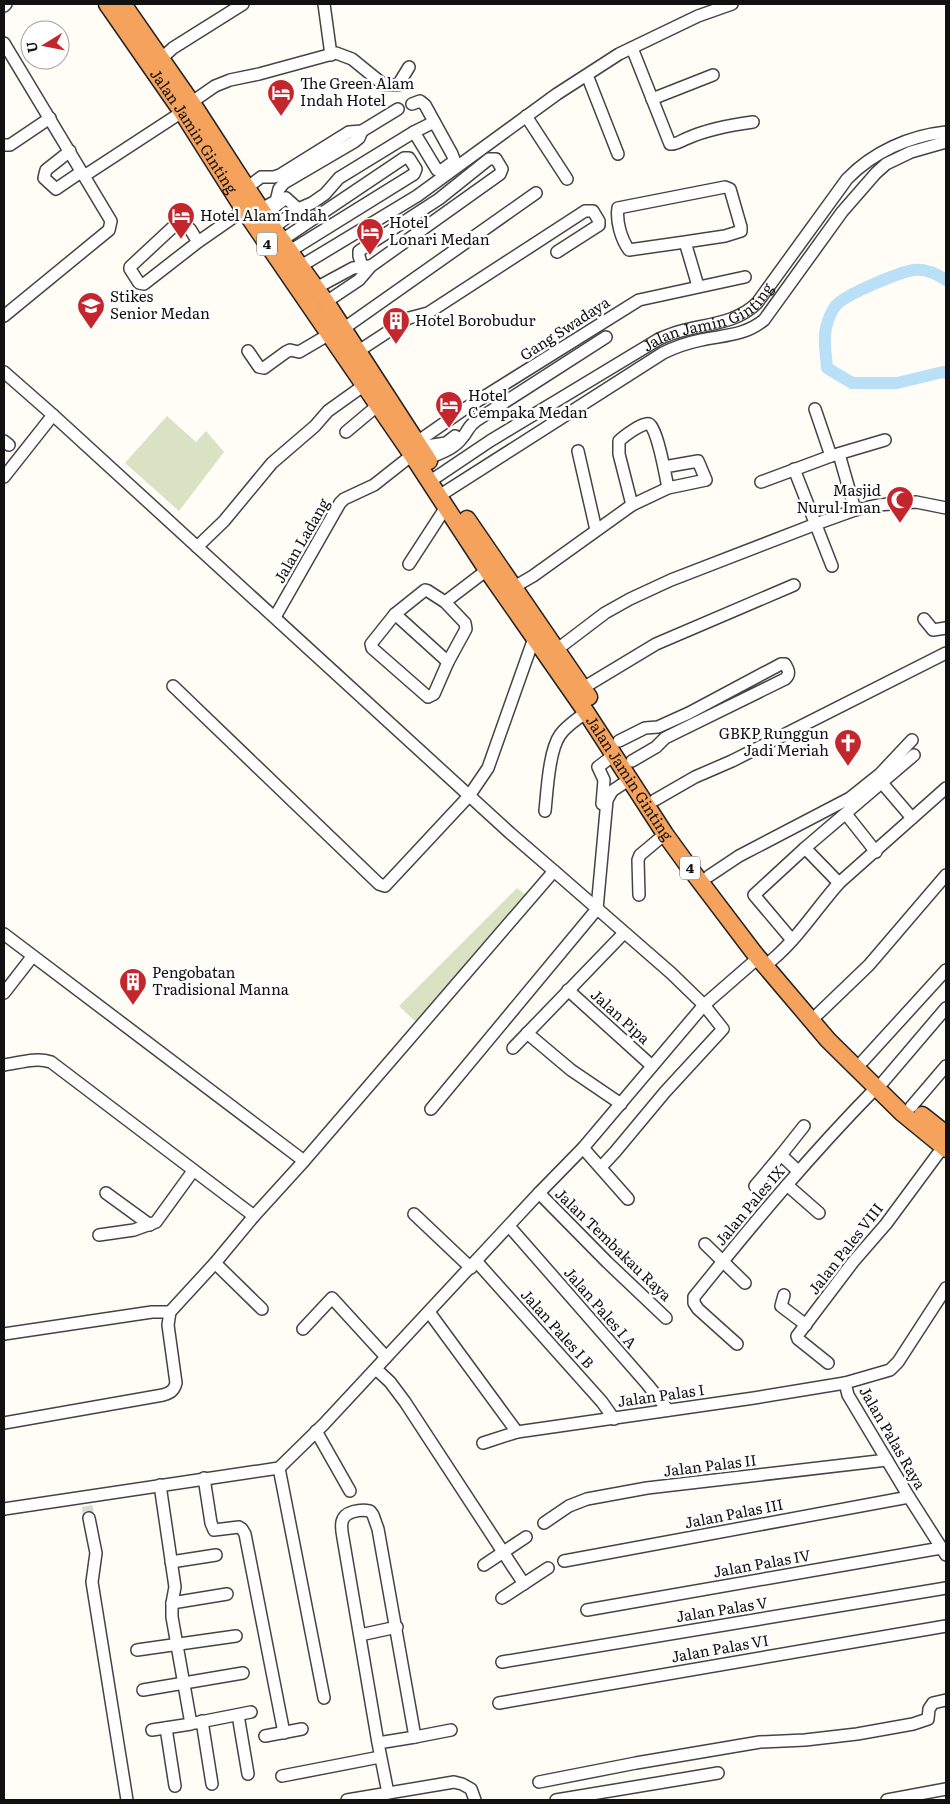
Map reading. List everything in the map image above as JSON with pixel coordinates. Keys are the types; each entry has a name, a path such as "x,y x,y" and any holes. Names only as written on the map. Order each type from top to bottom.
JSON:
{"highway":[{"name":"Jalan Jamin Ginting","path":"107,4 248,187 326,302 336,332 364,386 377,406 419,450"},
{"name":"Jalan Jamin Ginting","path":"124,4 162,58 244,210 336,332 355,349 419,450 444,498 487,570 534,638 552,653 583,688 616,748 630,780 665,834 828,1040 880,1085 911,1107 945,1143"},
{"name":"Jalan Jamin Ginting","path":"444,498 514,587 586,712 616,748 632,761 677,833 709,876 762,955 863,1061 902,1113 945,1143"}],"street":[{"path":"162,58 173,48 243,4"},
{"path":"324,4 331,55"},
{"path":"301,266 417,196 587,74 632,48 698,16 732,4"},
{"path":"4,43 111,220 109,230 4,316"},
{"path":"632,48 668,140 672,144 712,130 753,122"},
{"path":"70,151 46,170 44,178 56,189 187,107 215,86 230,80 336,53 346,56 384,85 398,85 409,67"},
{"path":"587,74 618,154"},
{"path":"652,99 713,75"},
{"path":"412,104 418,101 422,102 454,159 453,162 442,170 437,169 414,132"},
{"path":"248,187 261,177 276,177 297,170 343,143 352,131 362,131 398,109"},
{"path":"526,116 567,179"},
{"path":"4,145 10,145 50,118"},
{"path":"274,228 298,209 312,203 325,194 339,178 414,132 434,122"},
{"name":"Jalan Jamin Ginting","path":"434,479 490,441 659,339 678,331 733,318 750,311 847,179 857,169 879,154 907,141 946,132"},
{"name":"Jalan Jamin Ginting","path":"444,498 501,455 663,353 675,347 700,340 742,333 756,326 764,320 842,212 876,173 886,164 911,152 946,142"},
{"path":"404,158 409,158 416,169 414,174 274,228 404,158"},
{"path":"316,288 362,267 448,211 501,173 501,167 496,159 489,159 439,199 360,251 359,256 362,267 359,280 326,302"},
{"path":"274,228 279,189 297,170"},
{"path":"725,187 730,189 741,230 725,236 685,242 629,250 621,231 618,208 725,187"},
{"path":"248,351 259,366 264,368 290,350 299,352 336,332 536,194"},
{"path":"274,228 286,198 298,209"},
{"path":"439,199 448,211"},
{"path":"198,242 190,229 181,222 177,223 130,267 131,272 141,284 144,284 198,242 244,210"},
{"path":"355,349 406,314 428,313 586,211 593,211 599,221 599,225 557,252"},
{"path":"685,242 698,286"},
{"path":"359,280 362,267"},
{"name":"Gang Swadaya","path":"419,450 463,410 639,300 745,277"},
{"path":"419,450 446,443 492,410 606,337"},
{"path":"4,372 275,617 469,796 671,973 704,1005 722,1026 723,1030 665,1092 601,1167"},
{"path":"197,547 220,525 272,463 315,426 328,411 364,386"},
{"path":"346,432 377,406"},
{"path":"815,409 835,455 855,510"},
{"path":"4,477 53,415"},
{"path":"632,505 619,454 619,441 643,424 649,424 654,428 668,488"},
{"path":"761,482 835,455 885,440"},
{"path":"490,441 501,455"},
{"name":"Jalan Ladang","path":"275,617 340,503 352,495 367,489 419,450"},
{"path":"578,451 596,530"},
{"path":"468,456 479,470"},
{"path":"514,587 533,576 632,505 668,488 710,480 698,461 664,467"},
{"path":"794,469 832,566"},
{"path":"409,564 444,498"},
{"path":"552,653 605,613 630,599 671,580 816,524 855,510 878,505 916,502 946,508"},
{"path":"445,602 487,570"},
{"path":"583,688 656,644 794,586"},
{"path":"425,590 445,602 465,623 466,628 434,694 428,696 372,648 372,640 395,614 425,590"},
{"path":"395,614 448,662"},
{"path":"924,619 933,630 944,630 946,628"},
{"path":"173,686 381,885 387,885 469,796 488,768 534,638"},
{"path":"655,800 695,777 732,761 946,652"},
{"path":"632,761 656,746 692,718 714,707 741,701 785,679 789,671 783,664 735,689 714,707"},
{"path":"756,677 762,690"},
{"path":"735,689 741,701"},
{"path":"545,811 552,754 556,741 562,733 586,712"},
{"path":"594,907 604,780 598,767 616,748 646,728 658,727 692,718"},
{"path":"658,727 665,738"},
{"path":"709,876 739,856 850,798 880,774 912,740"},
{"path":"792,940 754,895 805,848 914,755"},
{"path":"431,1109 594,907 607,800 612,791 630,780"},
{"path":"882,783 912,818"},
{"path":"4,1509 87,1507 160,1485 279,1468 316,1432 539,1193 584,1148 704,1005 762,955 792,940 807,925 824,900 839,883 946,788"},
{"path":"846,814 876,852"},
{"path":"639,896 638,865 640,855 665,834"},
{"path":"805,848 839,883"},
{"path":"4,1423 170,1393 175,1389 176,1383 168,1325 170,1312 215,1263 554,872"},
{"path":"818,1014 868,965 946,875"},
{"path":"513,1048 624,933"},
{"path":"4,934 304,1161"},
{"path":"4,992 32,957"},
{"path":"863,1061 946,970"},
{"name":"Jalan Pipa","path":"568,990 652,1066"},
{"name":"Jalan Pales IX","path":"737,1344 707,1318 694,1303 694,1297 798,1171 834,1131 880,1085 946,1008"},
{"path":"527,1033 571,1070 621,1104"},
{"path":"4,1065 34,1060 51,1062 254,1216"},
{"path":"911,1107 946,1066"},
{"path":"755,1186 804,1126"},
{"name":"Jalan Pales VIII","path":"828,1363 798,1340 796,1336 806,1326 848,1269 886,1224 945,1143"},
{"path":"584,1148 628,1199"},
{"path":"781,1156 798,1171"},
{"path":"99,1235 134,1230 150,1226 156,1222 193,1170"},
{"path":"787,1185 819,1213"},
{"path":"106,1193 150,1226"},
{"name":"Jalan Tembakau Raya","path":"539,1193 666,1318"},
{"name":"Jalan Pales I B","path":"414,1214 474,1264 602,1402 614,1419"},
{"name":"Jalan Pales I A","path":"509,1226 668,1410"},
{"path":"705,1244 745,1283"},
{"path":"215,1263 262,1309"},
{"name":"Jalan Palas Raya","path":"944,1552 908,1497 848,1395 845,1383 890,1370 898,1362 946,1288"},
{"path":"784,1295 781,1306 806,1326"},
{"path":"303,1329 332,1298 386,1357"},
{"path":"4,1334 152,1312 170,1312"},
{"path":"429,1312 517,1432"},
{"path":"376,1369 390,1382 405,1402 524,1584"},
{"name":"Jalan Palas I","path":"483,1443 517,1432 845,1383"},
{"path":"316,1432 350,1491"},
{"name":"Jalan Palas II","path":"544,1523 568,1506 588,1499 647,1488 887,1460"},
{"path":"279,1468 324,1698"},
{"path":"204,1478 211,1523 214,1530 239,1526 245,1534 284,1733"},
{"path":"160,1485 175,1592 172,1603 172,1617 176,1644 184,1684 197,1723 212,1784"},
{"name":"Jalan Palas III","path":"564,1561 908,1497"},
{"path":"87,1507 96,1553 92,1582 127,1800"},
{"path":"388,1793 342,1538 342,1521 345,1516 356,1510 365,1510 373,1515 378,1529 397,1627 415,1737"},
{"path":"484,1565 526,1537"},
{"name":"Jalan Palas IV","path":"587,1610 944,1552"},
{"path":"171,1562 216,1555"},
{"path":"502,1598 548,1568"},
{"name":"Jalan Palas V","path":"502,1662 946,1588"},
{"path":"172,1603 226,1594"},
{"name":"Jalan Palas VI","path":"499,1702 946,1626"},
{"path":"360,1636 397,1627"},
{"path":"137,1650 236,1636"},
{"path":"143,1690 243,1673"},
{"path":"539,1782 760,1742 806,1740 857,1734 913,1724 928,1719 929,1709 933,1703 946,1700"},
{"path":"152,1730 251,1712"},
{"path":"238,1715 248,1774"},
{"path":"166,1728 175,1786"},
{"path":"265,1736 302,1729"},
{"path":"378,1743 452,1730"},
{"path":"282,1776 380,1757"},
{"path":"556,1800 718,1772"},
{"path":"347,1800 454,1782 462,1784 471,1790 474,1800"},
{"path":"887,1800 941,1793"}],"green space":[{"path":"167,416 196,442 206,431 224,452 179,511 125,463"},
{"path":"517,888 529,897 419,1025 399,1006"}],"waterway":[{"path":"946,280 927,271 914,270 858,291 834,308 827,323 825,337 827,368 852,383 897,383 943,372 946,373"}],"tunnel":[{"path":"87,1506 89,1518"}],"place":[{"name":"The Green Alam Indah Hotel","path":"281,117"},
{"name":"Hotel Alam Indah","path":"181,240"},
{"name":"Hotel Lonari Medan","path":"370,256"},
{"name":"Stikes Senior Medan","path":"91,330"},
{"name":"Hotel Borobudur","path":"396,345"},
{"name":"Hotel Cempaka Medan","path":"449,429"},
{"name":"Masjid Nurul Iman","path":"900,524"},
{"name":"GBKP Runggun Jadi Meriah","path":"848,767"},
{"name":"Pengobatan Tradisional Manna","path":"133,1006"}]}
